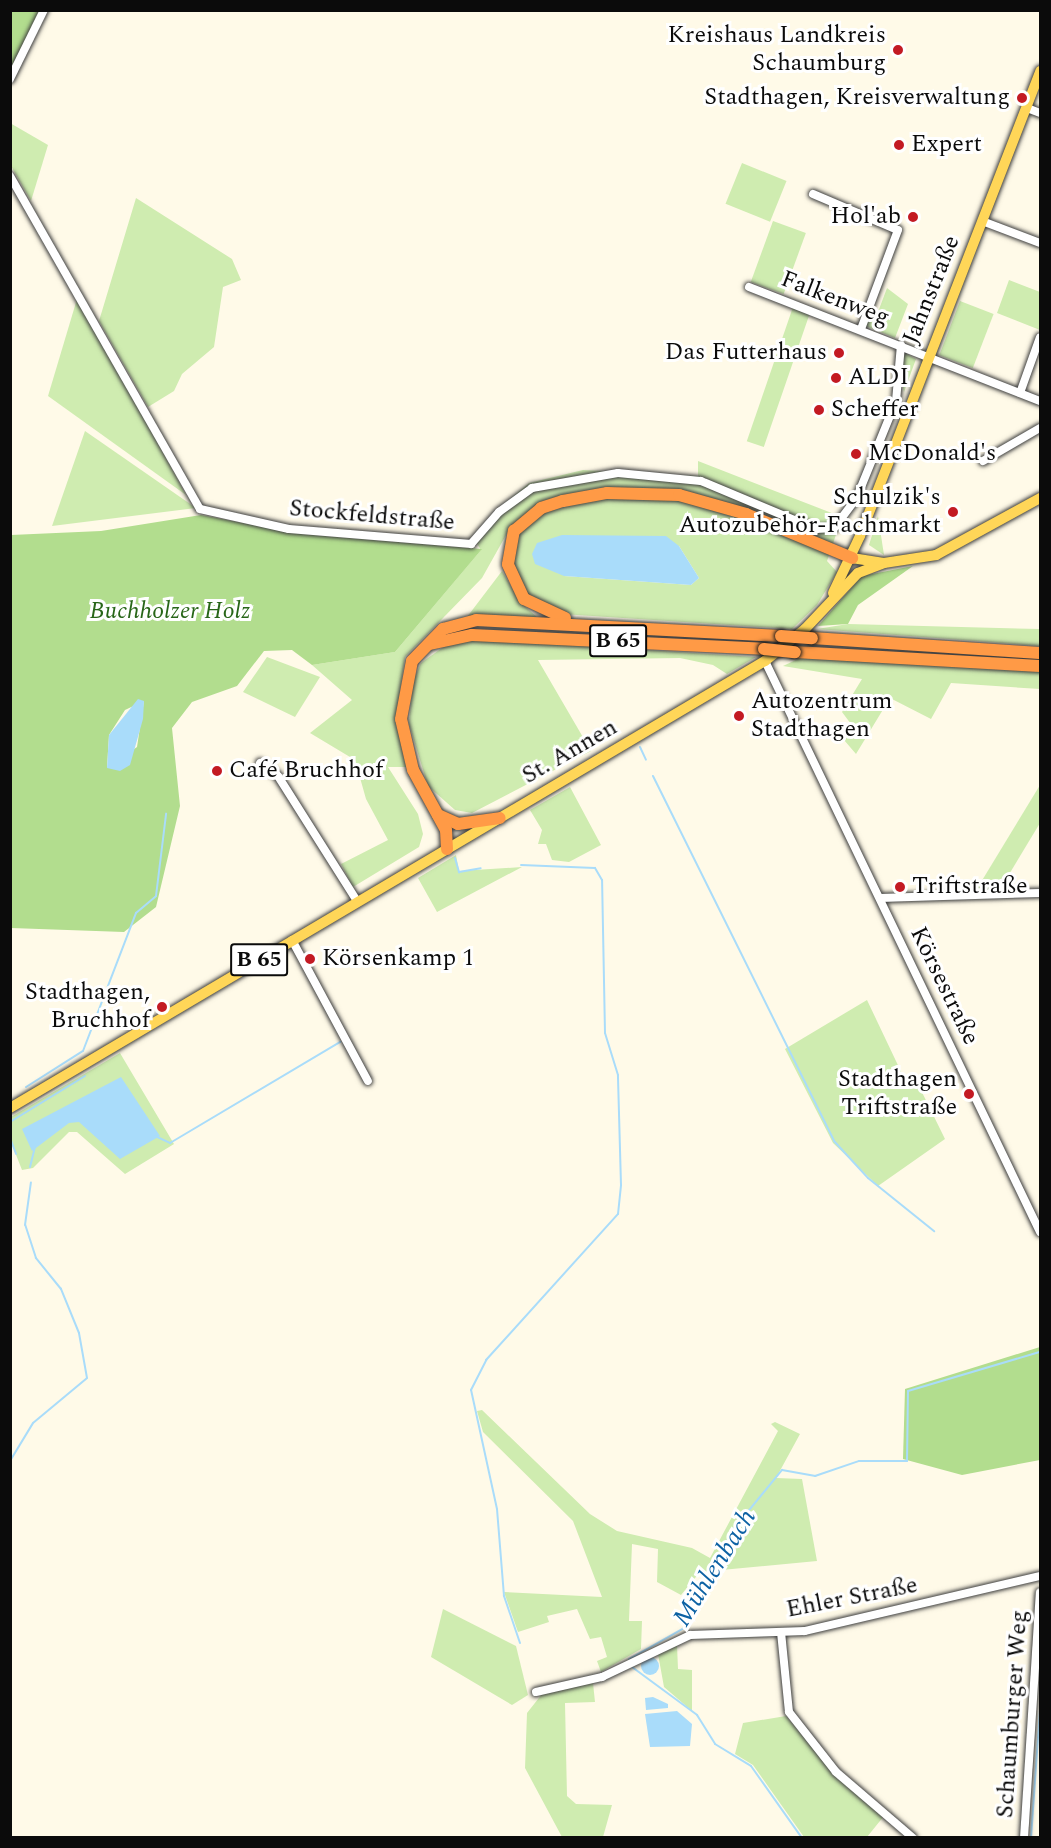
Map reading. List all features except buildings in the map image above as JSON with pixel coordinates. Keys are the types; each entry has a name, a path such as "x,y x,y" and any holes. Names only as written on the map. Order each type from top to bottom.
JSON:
{"highway":[{"path":"611,625 562,618 524,599 512,582 508,544 525,519 563,501 608,493 679,495 746,514 852,558"},
{"name":"B 65","path":"447,849 438,815 413,770 402,732 406,676 423,646 443,629 476,620 611,625 1041,653"},
{"name":"B 65","path":"423,646 472,635 764,655 795,652 1041,666"},
{"path":"438,815 458,824 500,818"}],"main road":[{"name":"Jahnstraße","path":"852,558 928,357 1041,71"},
{"name":"St. Annen","path":"292,940 500,818 764,655 824,609 858,573 884,563 947,551 1041,498"},
{"name":"St. Annen","path":"824,609 852,558 884,563"},
{"name":"B 65","path":"10,1108 292,940"}],"street":[{"path":"10,79 44,10"},
{"path":"1026,108 1041,113"},
{"name":"Stockfeldstraße","path":"10,176 200,509 278,526 471,544 499,512 532,488 571,477 636,473 726,489 825,531 847,514 889,420 898,394 901,345"},
{"path":"813,194 898,230 861,329"},
{"path":"982,221 1041,243"},
{"name":"Falkenweg","path":"749,287 1041,401"},
{"path":"1020,393 1041,336"},
{"path":"983,460 1041,428"},
{"name":"Körsestraße","path":"764,655 1041,1232"},
{"path":"263,764 357,901"},
{"path":"880,898 1041,893"},
{"path":"292,940 368,1081"},
{"name":"Ehler Straße","path":"536,1692 602,1677 690,1635 805,1632 1041,1576"},
{"name":"Schaumburger Weg","path":"1024,1838 1041,1593"},
{"path":"781,1632 789,1712 836,1772 913,1838"}],"green space":[{"path":"11,11 40,12 11,71"},
{"path":"10,123 48,145 31,201 11,166"},
{"path":"742,163 787,181 770,222 726,204"},
{"path":"136,198 232,259 241,280 223,287 214,347 182,374 174,391 148,407 99,321"},
{"path":"773,221 806,233 784,294 751,282"},
{"path":"1009,280 1040,292 1040,330 997,313"},
{"path":"887,288 908,304 895,338 866,326 869,319 875,320"},
{"path":"77,299 134,399 186,495 48,396"},
{"path":"960,301 994,314 973,368 939,355"},
{"path":"793,307 810,313 764,447 747,441"},
{"path":"905,353 916,359 904,392 898,365"},
{"path":"85,431 196,508 52,526"},
{"path":"698,461 842,517 827,561 837,572 817,605 792,629 562,614 526,596 511,564 518,534 543,512 608,497 680,491 607,488 539,504 510,528 482,578 405,657 396,719 408,767 388,767 418,814 423,834 419,847 353,887 341,864 388,840 366,799 355,760 310,733 352,700 312,665 395,652 481,550 474,539 500,507 529,483 583,470 698,476","holes":["679,546 699,578 691,585 564,576"]},
{"name":"Buchholzer Holz","path":"201,515 301,534 482,549 395,652 312,665 292,650 264,651 237,686 192,702 172,728 180,806 156,907 124,932 11,928 11,535 101,531","holes":["144,701 137,747 107,768 109,735 125,710"]},
{"path":"878,516 884,555 869,545"},
{"path":"913,566 858,605 848,624 818,626 862,576"},
{"path":"502,571 520,602 538,618 467,617"},
{"path":"848,624 1040,629 1040,646 817,629"},
{"path":"471,640 756,657 727,674 713,665 680,658 538,660 591,751 472,813 455,810 428,786 409,724 413,681 421,663 449,643"},
{"path":"267,657 320,677 295,717 243,692"},
{"path":"800,658 1040,672 1040,689 951,683 931,719 890,698 856,754 844,740 851,724 842,712 862,679 783,666"},
{"path":"1040,785 1040,823 999,891 975,892"},
{"path":"570,787 601,845 569,862 552,860 546,844 538,844 542,830 530,810"},
{"path":"456,855 459,871 522,867 437,912 418,878"},
{"path":"867,1000 905,1080 914,1076 945,1139 878,1186 833,1143 785,1049"},
{"path":"120,1053 174,1144 125,1174 77,1132 69,1132 33,1168 22,1170 11,1142 11,1117"},
{"path":"1040,1347 1040,1460 962,1475 903,1459 905,1389"},
{"path":"482,1410 590,1514 617,1531 692,1548 710,1558 778,1431 771,1424 775,1422 800,1434 776,1478 802,1479 817,1561 700,1572 681,1595 657,1582 658,1549 632,1544 629,1621 642,1621 641,1649 601,1672 597,1661 607,1657 601,1637 590,1639 577,1609 547,1616 549,1622 518,1632 504,1592 602,1597 573,1521 483,1432 477,1411"},
{"path":"443,1609 516,1646 528,1695 512,1705 431,1657"},
{"path":"677,1645 678,1669 692,1670 692,1711 664,1687 658,1654"},
{"path":"593,1683 595,1702 565,1703 567,1796 576,1804 612,1805 603,1837 562,1837 525,1768 527,1713 542,1694"},
{"path":"786,1716 824,1762 884,1816 867,1837 804,1837 753,1765 735,1754 743,1723"}],"water":[{"path":"562,535 666,536 679,546 699,578 691,585 564,576 535,564 532,554 537,543"},
{"path":"138,699 144,701 143,719 130,765 120,771 107,768 109,735"},
{"path":"121,1077 160,1136 120,1159 79,1122 69,1123 32,1151 22,1129"},
{"path":"650,1657 656,1660 659,1666 656,1672 650,1675 644,1672 641,1666 644,1660"},
{"path":"653,1697 668,1704 668,1708 646,1710 645,1698"},
{"path":"677,1711 692,1724 690,1746 650,1747 645,1714"}],"waterway":[{"path":"640,747 646,760"},
{"path":"653,776 834,1141 868,1178 934,1231"},
{"path":"26,1087 83,1051 136,913 156,896 166,814"},
{"path":"455,858 459,872 481,868"},
{"path":"520,1643 504,1596 497,1509 471,1390 486,1360 618,1214 621,1185 618,1075 605,1033 602,880 595,868 521,865"},
{"path":"155,1136 170,1143 340,1042"},
{"path":"10,1122 85,1076"},
{"path":"10,1138 16,1154"},
{"path":"30,1167 35,1147"},
{"path":"10,1461 33,1423 87,1378 79,1333 61,1289 36,1258 25,1225 31,1182"},
{"name":"Mühlenbach","path":"629,1659 684,1628 732,1531 782,1470 815,1476 859,1461 907,1461 908,1391 1040,1352"},
{"name":"Mühlenbach","path":"632,1667 697,1715 715,1744 751,1766 802,1838"},
{"path":"1031,1838 1040,1708"}],"place":[{"name":"Kreishaus Landkreis Schaumburg","path":"898,50"},
{"name":"Stadthagen, Kreisverwaltung","path":"1022,98"},
{"name":"Expert","path":"899,145"},
{"name":"Hol'ab","path":"913,217"},
{"name":"Das Futterhaus","path":"839,353"},
{"name":"ALDI","path":"836,378"},
{"name":"Scheffer","path":"819,410"},
{"name":"McDonald's","path":"856,454"},
{"name":"Schulzik's Autozubehör-Fachmarkt","path":"953,512"},
{"name":"Autozentrum Stadthagen","path":"739,716"},
{"name":"Café Bruchhof","path":"217,771"},
{"name":"Triftstraße","path":"900,887"},
{"name":"Körsenkamp 1","path":"310,959"},
{"name":"Stadthagen, Bruchhof","path":"162,1007"},
{"name":"Stadthagen Triftstraße","path":"969,1094"}]}
